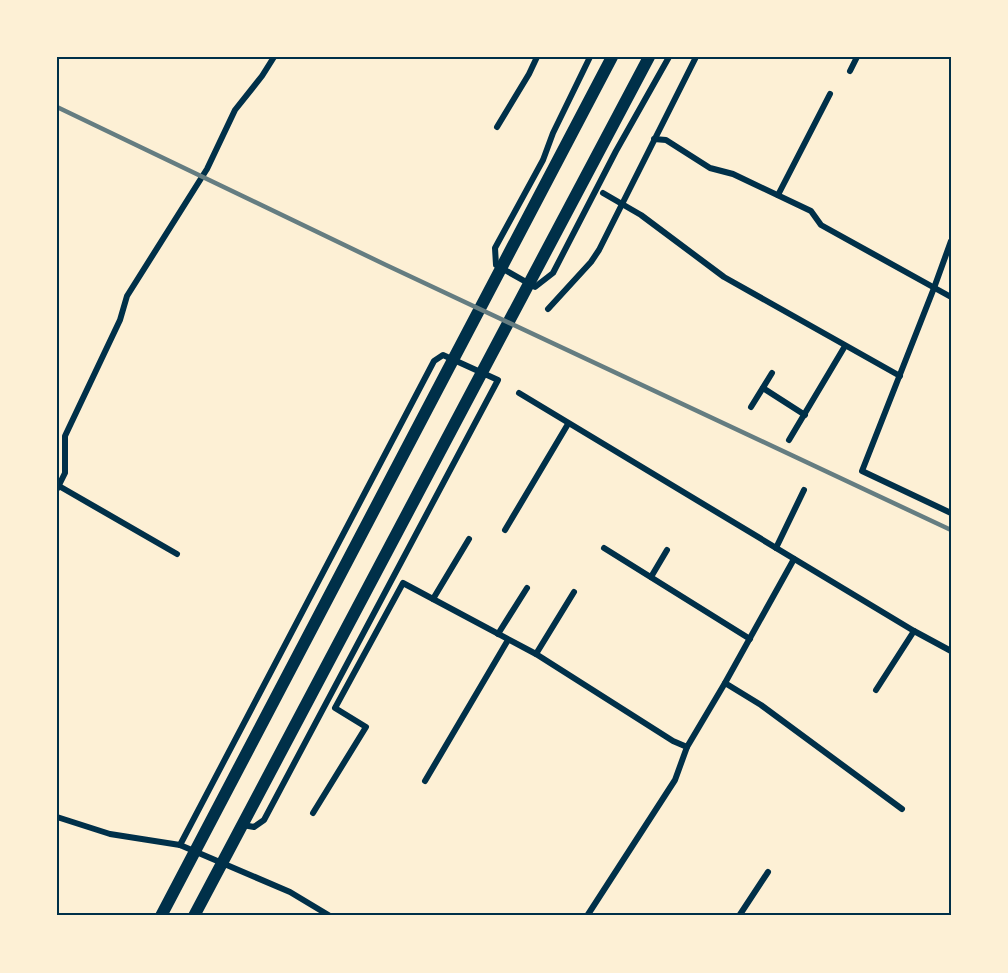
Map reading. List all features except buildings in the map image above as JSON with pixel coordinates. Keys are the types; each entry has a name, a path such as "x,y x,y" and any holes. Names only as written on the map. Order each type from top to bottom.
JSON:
{"main road":[{"path":"161,916 612,57"},
{"path":"194,916 649,57"}],"street":[{"path":"177,554 58,487 65,473 65,436 120,320 127,296 207,169 235,110 274,57"},
{"path":"497,127 537,57"},
{"path":"590,57 553,133 543,160 495,248 496,265 535,287 553,273 616,151 669,57"},
{"path":"548,309 591,262 696,57"},
{"path":"850,71 857,57"},
{"path":"778,195 830,94"},
{"path":"654,139 666,140 710,168 733,174 811,211 820,225 951,297"},
{"path":"543,160 550,164"},
{"path":"603,192 623,203 724,277 900,376"},
{"path":"951,241 862,471 951,513"},
{"path":"789,440 845,346"},
{"path":"180,845 434,361 443,355 498,380 264,820 254,827 243,825"},
{"path":"751,407 772,373"},
{"path":"763,388 805,415"},
{"path":"519,393 914,631 951,651"},
{"path":"505,530 568,424"},
{"path":"776,548 804,490"},
{"path":"433,599 469,538"},
{"path":"604,548 750,639"},
{"path":"651,577 666,550"},
{"path":"587,916 675,780 687,747 794,559"},
{"path":"313,813 366,727 335,708 403,582 536,654 673,741 687,747"},
{"path":"498,634 527,588"},
{"path":"536,654 574,592"},
{"path":"876,690 914,631"},
{"path":"425,781 508,640"},
{"path":"725,683 760,705 902,809"},
{"path":"57,817 110,834 180,845 290,892 330,916"},
{"path":"739,916 768,872"}],"railway":[{"path":"57,107 386,265 951,530"}]}
